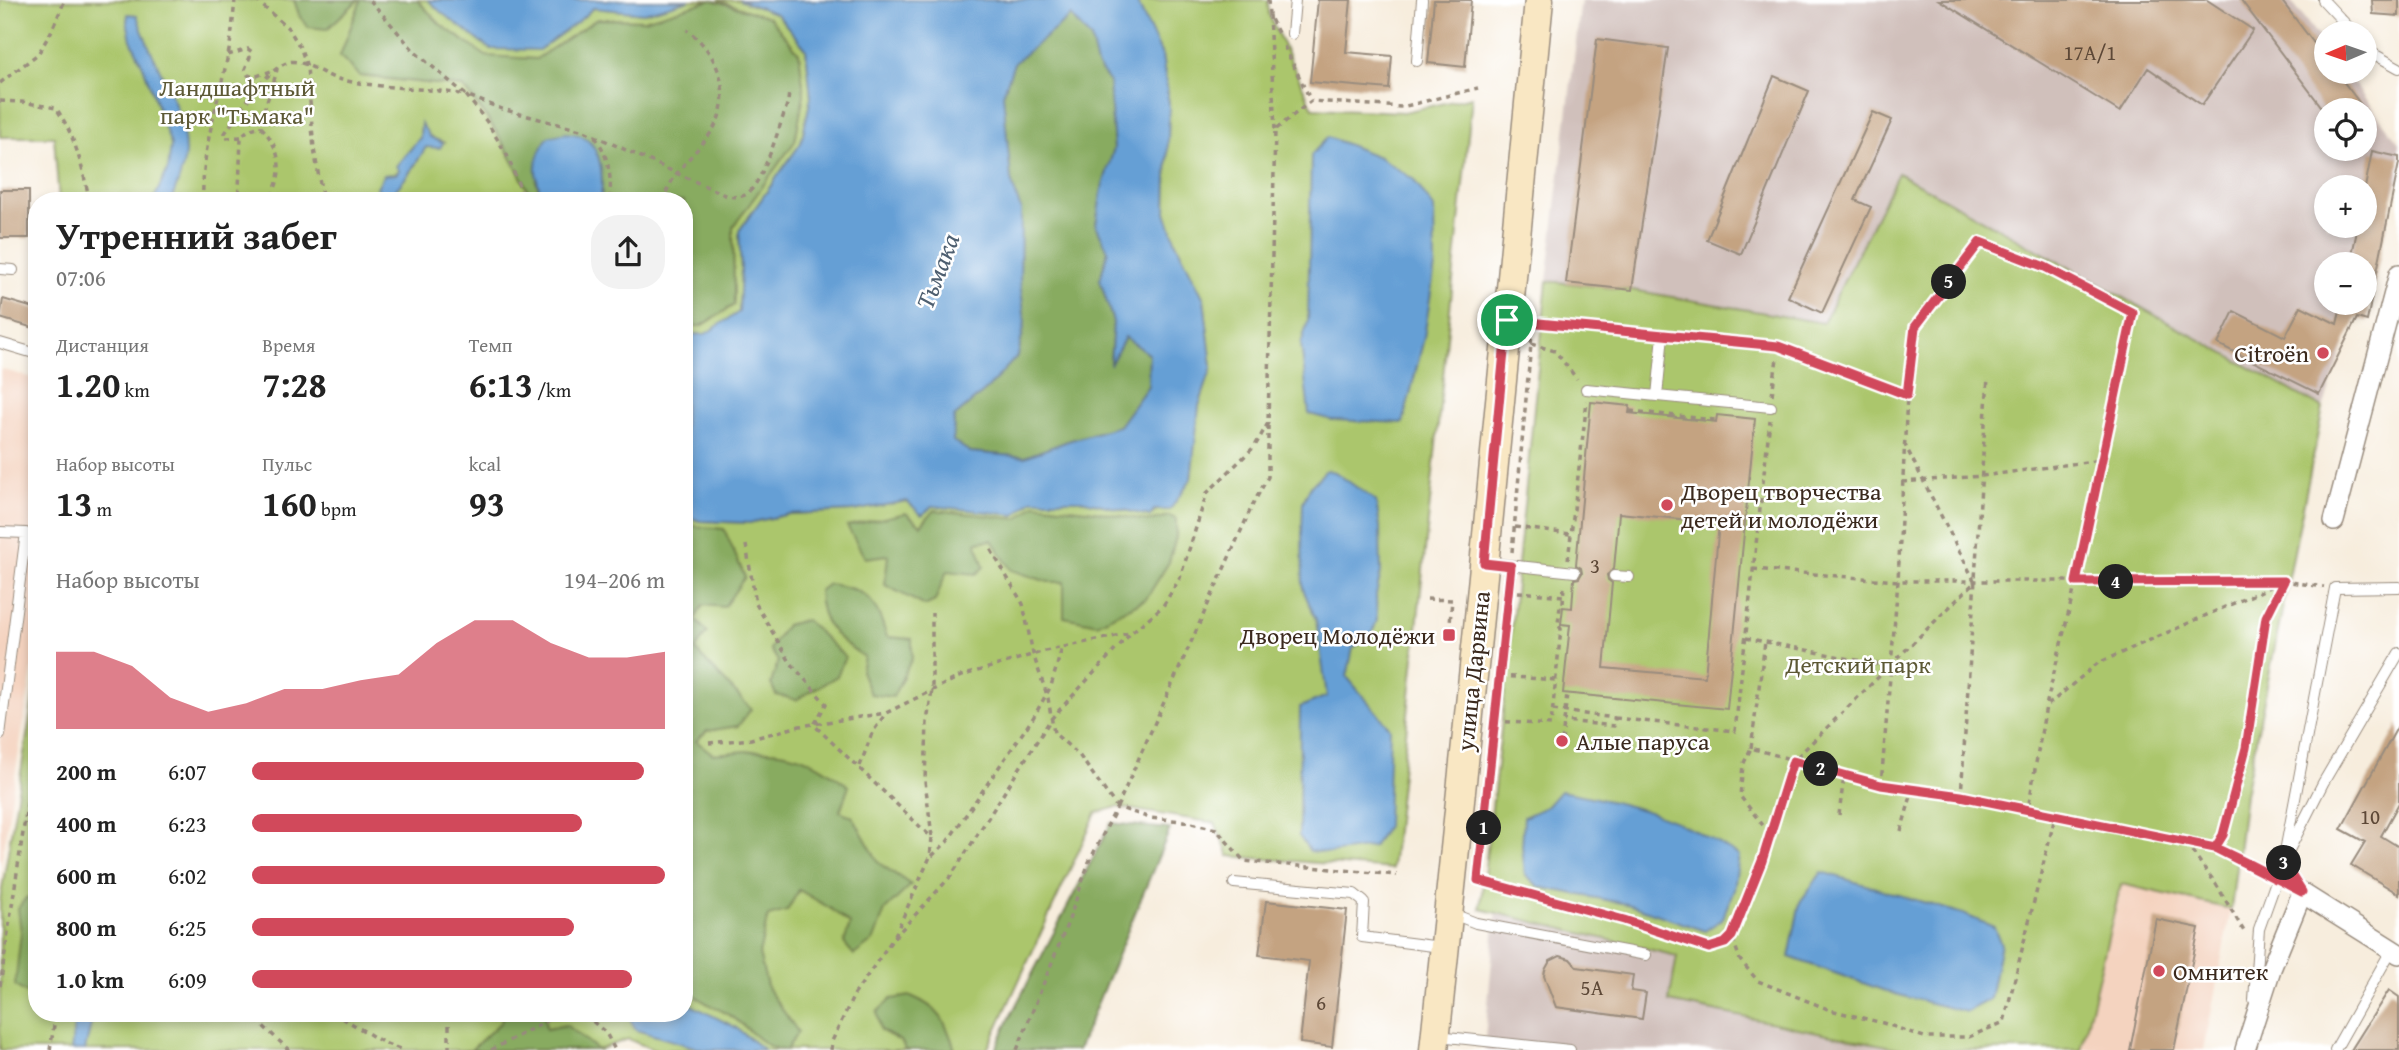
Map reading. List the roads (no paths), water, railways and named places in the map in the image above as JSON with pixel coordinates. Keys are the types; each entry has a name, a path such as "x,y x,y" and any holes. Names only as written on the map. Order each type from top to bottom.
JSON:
{"main road":[{"name":"улица Дарвина","path":"1434,1043 1497,564 1520,321 1539,0"}],"street":[{"path":"2334,521 2399,274"},
{"path":"2245,1050 2271,969 2302,892 2395,952"}],"lane":[{"path":"1292,34 1295,0"},
{"path":"1417,61 1422,0"},
{"path":"2323,0 2343,21"},
{"path":"2377,56 2399,68"},
{"path":"0,269 13,270"},
{"path":"1520,321 1778,346"},
{"path":"1657,396 1663,335"},
{"path":"0,343 28,351"},
{"path":"1586,389 1771,407"},
{"path":"0,532 26,533 0,735"},
{"path":"1497,564 1575,572"},
{"path":"1614,576 1629,578"},
{"path":"2302,892 2283,862 2335,588 2399,587"},
{"path":"2252,1029 2259,929 2276,879 2323,783 2399,653"},
{"path":"1234,883 1354,894 1364,902 1362,937 1445,948"},
{"path":"1449,913 1476,923 1646,955"},
{"path":"2335,1050 2395,952"},
{"path":"1434,1043 1570,1050"}],"water":[{"path":"428,0 689,0 644,13 593,8 539,50 490,49"},
{"name":"Тьмака","path":"739,0 1136,0 1162,55 1169,104 1166,212 1176,243 1204,299 1212,367 1199,406 1191,479 1170,510 1154,510 1150,516 1081,500 1032,500 1015,515 933,506 922,515 907,501 853,511 789,514 749,523 693,519 693,335 705,334 739,312 739,231 801,143 811,97 806,49 777,14","holes":["1071,16 1091,39 1097,65 1109,81 1114,148 1102,189 1096,225 1108,250 1100,280 1113,322 1110,365 1125,337 1149,354 1148,386 1119,426 1025,457 970,452 953,441 954,417 988,388 1018,355 1025,322 1020,281 1021,211 1011,180 1003,94 1014,63"]},
{"path":"128,14 137,15 180,118 185,154 174,192 157,192 168,169 171,145 131,40"},
{"path":"421,123 430,137 443,143 440,148 426,147 394,192 379,192 377,187 384,175 396,174 399,170 396,166 420,138"},
{"path":"566,133 581,136 590,142 598,157 602,175 601,192 540,192 536,168 539,153 548,137"},
{"path":"1328,137 1379,157 1413,179 1434,208 1435,266 1424,338 1403,423 1332,420 1309,414 1301,344 1308,321 1311,155"},
{"path":"1326,470 1335,472 1376,501 1380,526 1381,572 1376,595 1377,620 1371,636 1353,648 1347,677 1390,728 1387,826 1373,847 1330,853 1310,851 1299,836 1300,707 1327,696 1316,620 1303,589 1303,502 1310,487"},
{"path":"1560,791 1653,813 1696,831 1739,856 1734,890 1722,919 1705,931 1627,904 1539,887 1525,874 1522,846 1524,817 1546,807"},
{"path":"1822,872 1963,914 1994,927 2001,944 1990,999 1966,1012 1891,993 1789,957 1800,902"},
{"path":"693,1006 735,1027 764,1050 704,1050 636,1030 631,1022 693,1022"},
{"path":"74,1022 92,1022 85,1050 71,1050"}],"place":[{"name":"Citroën","path":"2323,353"},
{"name":"Дворец творчества детей и молодёжи","path":"1667,505"},
{"name":"Дворец Молодёжи","path":"1449,635"},
{"name":"Алые паруса","path":"1562,741"},
{"name":"Омнитек","path":"2159,971"}],"park label":[{"name":"Ландшафтный парк \"Тьмака\"","path":"237,101"},
{"name":"Детский парк","path":"1858,664"}]}
